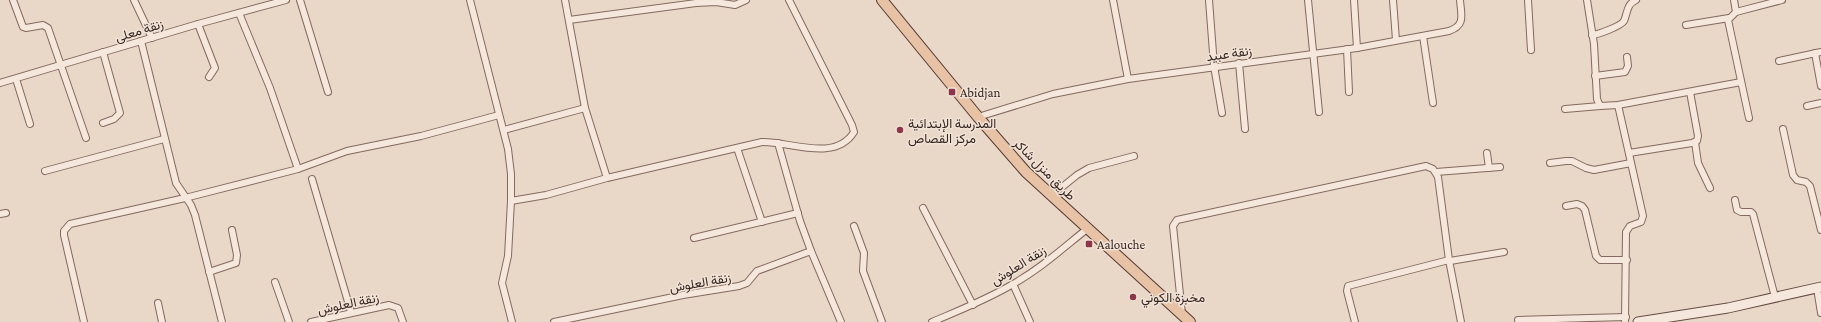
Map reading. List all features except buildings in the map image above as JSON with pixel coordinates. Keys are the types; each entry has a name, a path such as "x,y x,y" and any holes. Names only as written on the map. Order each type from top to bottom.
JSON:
{"main road":[{"name":"طريق منزل شاكر","path":"882,0 1008,152 1051,196 1190,322"}],"street":[{"path":"13,0 23,27 26,28 43,25 48,28 86,138"},
{"path":"134,0 152,38"},
{"name":"زنقة معلى","path":"0,83 198,24 286,0"},
{"path":"300,0 328,92"},
{"path":"470,0 504,130 510,161 511,201 508,256 502,283 512,322"},
{"path":"565,0 585,108 607,178"},
{"path":"569,20 696,3 719,2 734,5 746,0"},
{"path":"511,201 554,193 607,178 762,142 778,143 801,148 829,148 843,143 850,138 854,132 852,125 789,0"},
{"path":"1113,0 1128,79"},
{"path":"1209,0 1214,66 1222,114"},
{"path":"1308,0 1312,54 1319,112"},
{"path":"1354,0 1357,48"},
{"path":"1392,0 1396,40"},
{"name":"زنقة عبيد","path":"978,117 1053,94 1128,79 1214,66 1357,48 1449,31 1459,26 1461,17 1460,0"},
{"path":"1528,0 1531,50"},
{"path":"1587,0 1592,36 1597,99 1600,106"},
{"path":"1592,36 1620,25 1624,19 1628,6 1636,0"},
{"path":"1734,0 1736,12"},
{"path":"1686,26 1729,18 1736,12 1782,0"},
{"path":"239,13 270,88 298,169"},
{"path":"1729,18 1727,25 1749,118"},
{"path":"198,24 215,68 209,77"},
{"path":"1423,36 1433,103"},
{"path":"141,41 176,183 195,215 222,322"},
{"path":"1347,49 1349,92"},
{"path":"103,52 120,113 114,119 103,123"},
{"path":"1779,61 1818,52 1821,86"},
{"path":"1595,76 1625,72 1628,66 1627,57"},
{"path":"1238,63 1245,129"},
{"path":"16,79 30,124"},
{"path":"1565,109 1618,106 1741,82"},
{"path":"1690,92 1698,136 1695,142 1698,163 1710,188"},
{"path":"1807,106 1821,103"},
{"path":"1518,320 1626,320 1627,229 1630,226 1641,222 1643,216 1618,106"},
{"path":"504,130 585,108"},
{"path":"84,322 64,235 66,227 79,222 186,198 298,169 348,151 421,136 499,115"},
{"path":"1783,128 1793,175 1797,180 1806,182 1810,186 1821,230"},
{"path":"45,171 164,139"},
{"path":"1629,153 1695,142"},
{"path":"778,143 798,214 811,251 841,322"},
{"path":"736,148 762,222"},
{"path":"1487,153 1489,168"},
{"path":"1051,196 1077,175 1089,168 1134,156"},
{"path":"1550,163 1572,161 1594,170 1631,163"},
{"path":"1182,314 1173,226 1177,220 1423,167 1430,167 1436,172 1440,182 1450,260 1461,322"},
{"path":"1436,172 1500,167"},
{"path":"312,179 351,312"},
{"path":"1736,200 1737,210 1741,212 1751,212 1753,214 1775,297"},
{"path":"1566,206 1577,204 1582,206 1585,210 1596,256 1600,260 1627,260"},
{"path":"924,208 972,305"},
{"path":"694,238 798,214"},
{"path":"854,226 864,253 863,271 882,322"},
{"name":"زنقة العلوش","path":"932,322 946,319 1013,284 1042,265 1087,229"},
{"path":"209,272 236,263 237,260 232,230"},
{"name":"زنقة العلوش","path":"554,322 683,295 739,286 747,283 757,270 811,251"},
{"path":"1355,322 1347,291 1348,286 1450,260 1504,252"},
{"path":"275,282 289,322"},
{"path":"1013,284 1030,322"},
{"path":"1638,322 1728,308 1819,287 1821,313"},
{"path":"158,303 162,322"},
{"name":"زنقة العلوش","path":"311,322 351,312 389,305 394,306 400,312 402,322"}],"place":[{"name":"Abidjan","path":"952,92"},
{"name":"المدرسة الإبتدائية مركز القصاص","path":"900,130"},
{"name":"Aalouche","path":"1089,244"},
{"name":"مخبزة الكوني","path":"1133,297"}]}
